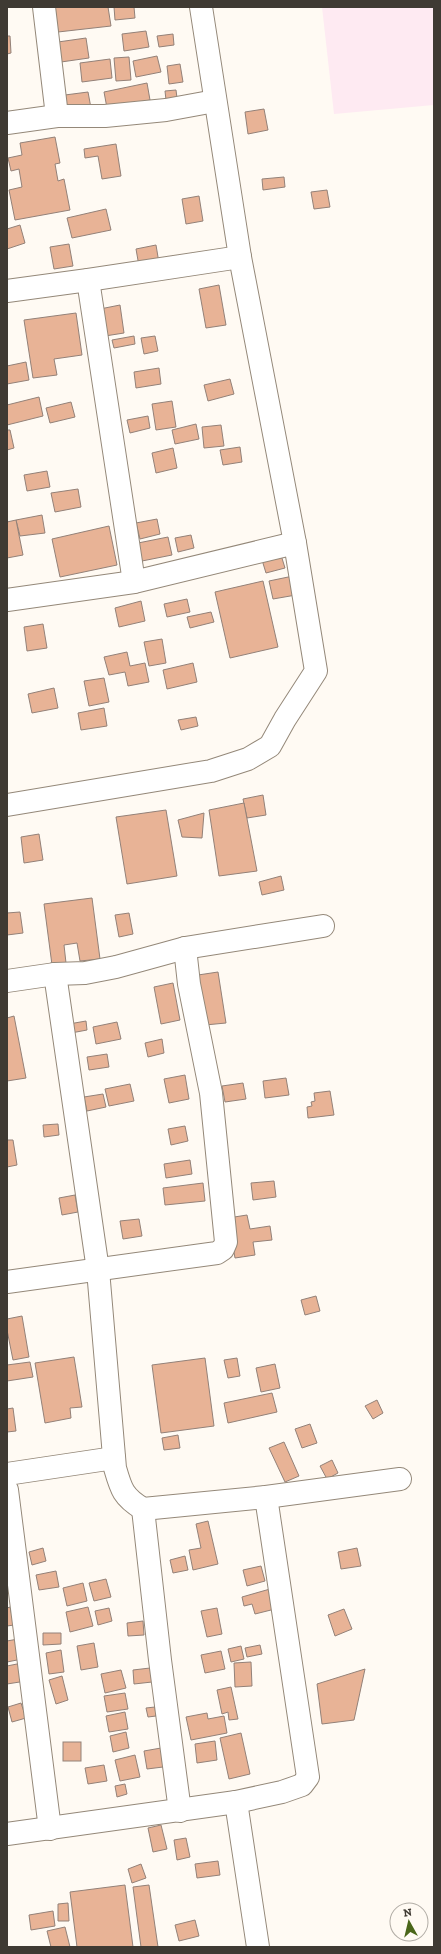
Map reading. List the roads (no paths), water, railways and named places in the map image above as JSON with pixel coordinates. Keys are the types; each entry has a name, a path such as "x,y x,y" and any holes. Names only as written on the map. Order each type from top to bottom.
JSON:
{"street":[{"path":"44,7 57,116"},
{"path":"7,805 211,771 248,759 270,746 284,719 316,671 295,544 240,257 215,101 202,7"},
{"path":"7,123 57,116 105,116 166,110 215,101"},
{"path":"7,291 240,257"},
{"path":"88,280 134,582"},
{"path":"7,600 134,582 295,544"},
{"path":"7,981 55,974 85,973 116,967 185,948 323,926"},
{"path":"7,1282 217,1253 223,1249 226,1242 211,1093 190,984 185,948"},
{"path":"55,974 98,1270 114,1458 120,1486 129,1500 143,1509 266,1497 400,1479"},
{"path":"7,1474 114,1458"},
{"path":"7,1490 50,1829"},
{"path":"7,1834 236,1802 282,1792 302,1785 308,1777 266,1497"},
{"path":"143,1509 160,1660 180,1811"},
{"path":"236,1802 258,1947"}]}
